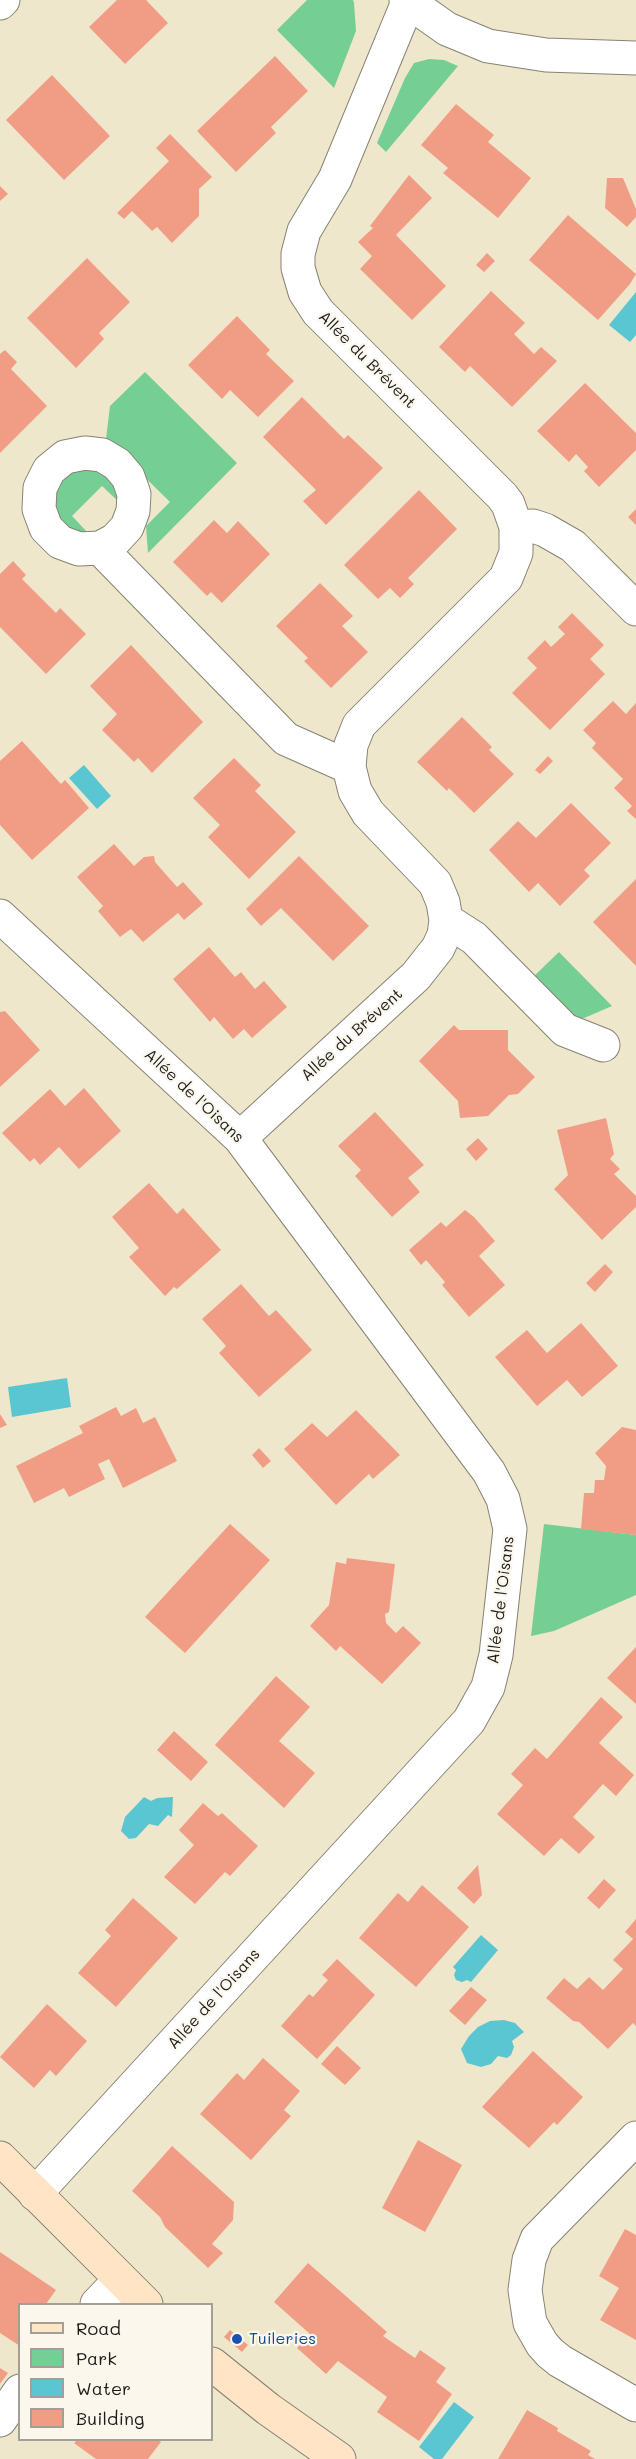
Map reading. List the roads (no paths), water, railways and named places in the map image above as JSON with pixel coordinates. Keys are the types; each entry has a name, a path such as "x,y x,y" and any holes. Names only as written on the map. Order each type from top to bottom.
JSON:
{"main road":[{"path":"0,2158 145,2303"},
{"path":"213,2365 268,2409 339,2459"}],"street":[{"path":"407,1 447,28 488,46 546,55 636,58"},
{"name":"Allée du Brévent","path":"348,767 351,746 359,725 506,578 516,553 516,527 508,504 495,487 318,312 304,292 298,268 298,254 304,231 335,178 407,1"},
{"path":"516,527 533,526 573,546 636,609"},
{"path":"100,548 286,739 348,767 355,791 368,813 435,883 446,920 474,938 565,1030 603,1045"},
{"name":"Allée de l'Oisans","path":"0,916 240,1138 489,1472 503,1499 510,1529 496,1654 488,1687 469,1721 35,2194"},
{"name":"Allée du Brévent","path":"240,1138 416,976 438,948 444,935 446,920"},
{"path":"636,2138 537,2239 529,2260 525,2290 530,2323 546,2348 560,2361 636,2406"},
{"path":"98,2303 120,2280"},
{"path":"0,2420 18,2394"}],"water":[{"path":"636,292 636,335 630,342 609,325"},
{"path":"84,765 111,796 97,809 69,778"},
{"path":"67,1378 71,1407 12,1417 8,1387"},
{"path":"144,1797 151,1801 157,1798 173,1797 172,1817 168,1815 158,1826 149,1824 136,1838 129,1839 121,1831 125,1817"},
{"path":"481,1935 498,1950 471,1982 456,1980 454,1975 456,1970 453,1967"},
{"path":"504,2020 515,2023 524,2032 512,2041 514,2047 511,2055 507,2058 498,2056 491,2064 481,2067 467,2063 461,2049 469,2036 478,2027 490,2021"},
{"path":"454,2402 474,2417 442,2459 434,2459 419,2447"}],"place":[{"name":"Tuileries","path":"237,2339"}]}
